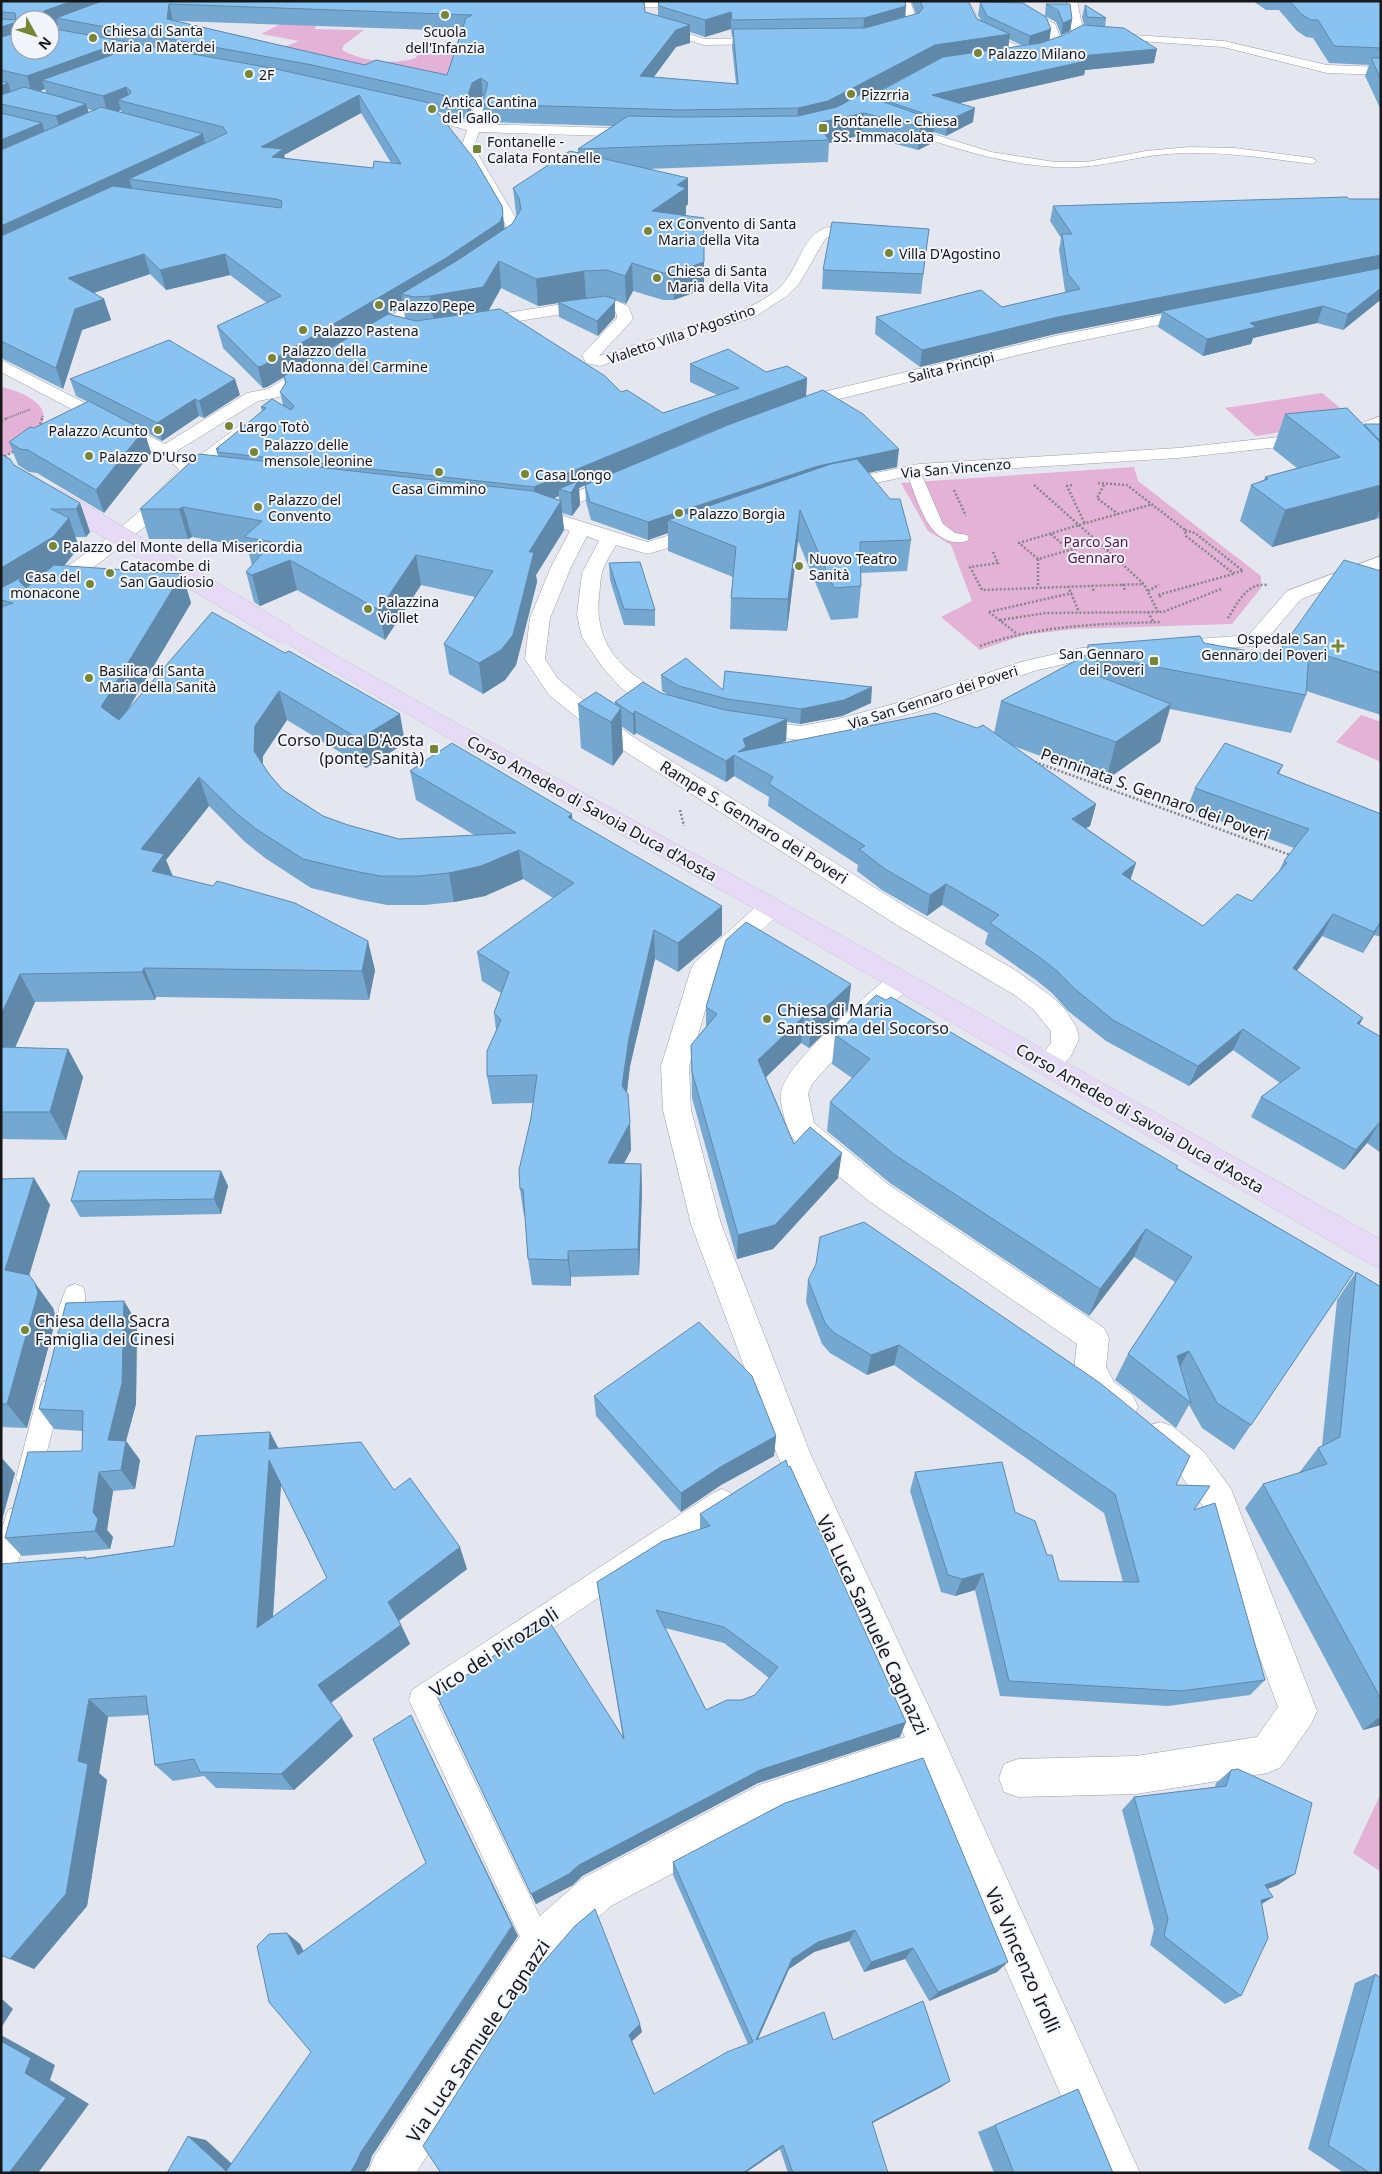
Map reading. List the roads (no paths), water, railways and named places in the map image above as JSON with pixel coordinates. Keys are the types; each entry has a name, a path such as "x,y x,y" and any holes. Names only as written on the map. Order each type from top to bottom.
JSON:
{"main road":[{"name":"Corso Amedeo di Savoia Duca d'Aosta","path":"39,487 448,728 771,907 1381,1255"}],"street":[{"path":"880,35 914,26 905,1"},
{"path":"964,1 980,32 1043,50"},
{"path":"1006,1 1051,26 1043,50"},
{"path":"1072,1 1078,34"},
{"path":"596,4 651,3 703,5"},
{"path":"651,3 652,26 704,42 782,41"},
{"path":"1003,57 1043,50 1078,34 1224,44 1271,58 1327,68 1381,71"},
{"path":"482,102 468,146 469,151 513,225 515,233 514,239 508,246 485,262"},
{"path":"391,106 472,135 505,130 652,133"},
{"name":"Vialetto Villa D'Agostino","path":"460,326 586,305 613,304 624,310 625,319 591,353 590,359 600,361 749,314 782,293 794,281 817,239 824,232 832,230 843,231"},
{"path":"356,342 447,288"},
{"name":"Salita Principi","path":"784,413 829,396 1055,341 1216,309"},
{"path":"389,324 411,330"},
{"path":"1,614 40,592 88,561 147,515 165,494 177,462 253,397 273,401 330,357"},
{"path":"1,366 207,478"},
{"path":"177,462 206,458 258,420"},
{"name":"Via San Vincenzo","path":"823,489 913,470 1178,453 1306,438 1367,427 1381,421"},
{"path":"1337,433 1349,447"},
{"path":"538,514 633,473"},
{"path":"510,511 538,514 610,538 648,548 719,526"},
{"name":"Rampe S. Gennaro dei Poveri","path":"582,528 561,567 540,618 535,659 555,689 602,725 648,755 925,930 1032,994 1051,1013 1063,1028 1066,1036 1064,1044 1048,1065"},
{"path":"610,538 592,573 587,615 592,637 610,664 630,684 670,708 685,713"},
{"name":"Via San Gennaro dei Poveri","path":"734,725 800,733 816,731 887,714 1028,666 1081,654 1255,642 1294,595 1381,562"},
{"path":"1321,585 1346,593"},
{"name":"Via Luca Samuele Cagnazzi","path":"390,2173 538,1944 597,1892 773,1799 929,1748 783,1464 706,1224 677,1110 675,1066 704,969 771,907"},
{"path":"900,981 833,1043 800,1079 794,1094 801,1128 879,1193 1093,1338 1090,1369 1103,1392 1192,1463 1219,1500 1298,1711 1268,1754 1136,1775 1018,1778"},
{"name":"Via Vincenzo Irolli","path":"929,1748 1118,2173"}],"lane":[{"path":"901,126 950,145 1038,163 1078,165 1112,161 1156,152 1210,150 1312,161"},
{"path":"913,470 933,518 942,532 952,537 962,538"},
{"path":"32,1570 2,1577 76,1294"},
{"name":"Vico dei Pirozzoli","path":"538,1944 422,1700 739,1490"}],"place":[{"name":"Scuola dell'Infanzia","path":"445,15"},
{"name":"Chiesa di Santa Maria a Materdei","path":"93,38"},
{"name":"Palazzo Milano","path":"978,53"},
{"name":"2F","path":"249,74"},
{"name":"Pizzrria","path":"851,94"},
{"name":"Antica Cantina del Gallo","path":"432,109"},
{"name":"Fontanelle - Chiesa SS. Immacolata","path":"823,128"},
{"name":"Fontanelle - Calata Fontanelle","path":"477,149"},
{"name":"ex Convento di Santa Maria della Vita","path":"648,231"},
{"name":"Villa D'Agostino","path":"889,253"},
{"name":"Chiesa di Santa Maria della Vita","path":"657,278"},
{"name":"Palazzo Pepe","path":"379,305"},
{"name":"Palazzo Pastena","path":"303,330"},
{"name":"Palazzo della Madonna del Carmine","path":"272,358"},
{"name":"Largo Totò","path":"229,426"},
{"name":"Palazzo Acunto","path":"158,430"},
{"name":"Palazzo delle mensole leonine","path":"254,452"},
{"name":"Palazzo D'Urso","path":"89,456"},
{"name":"Casa Cimmino","path":"439,472"},
{"name":"Casa Longo","path":"525,474"},
{"name":"Palazzo del Convento","path":"258,507"},
{"name":"Palazzo Borgia","path":"679,513"},
{"name":"Palazzo del Monte della Misericordia","path":"53,546"},
{"name":"Nuovo Teatro Sanità","path":"799,566"},
{"name":"Catacombe di San Gaudiosio","path":"110,573"},
{"name":"Casa del monacone","path":"90,584"},
{"name":"Palazzina Viollet","path":"368,609"},
{"name":"Ospedale San Gennaro dei Poveri","path":"1338,646"},
{"name":"San Gennaro dei Poveri","path":"1154,661"},
{"name":"Basilica di Santa Maria della Sanità","path":"89,678"},
{"name":"Corso Duca D'Aosta (ponte Sanità)","path":"434,749"},
{"name":"Chiesa di Maria Santissima del Socorso","path":"767,1019"},
{"name":"Chiesa della Sacra Famiglia dei Cinesi","path":"25,1330"}],"park label":[{"name":"Parco San Gennaro","path":"1096,550"}]}
